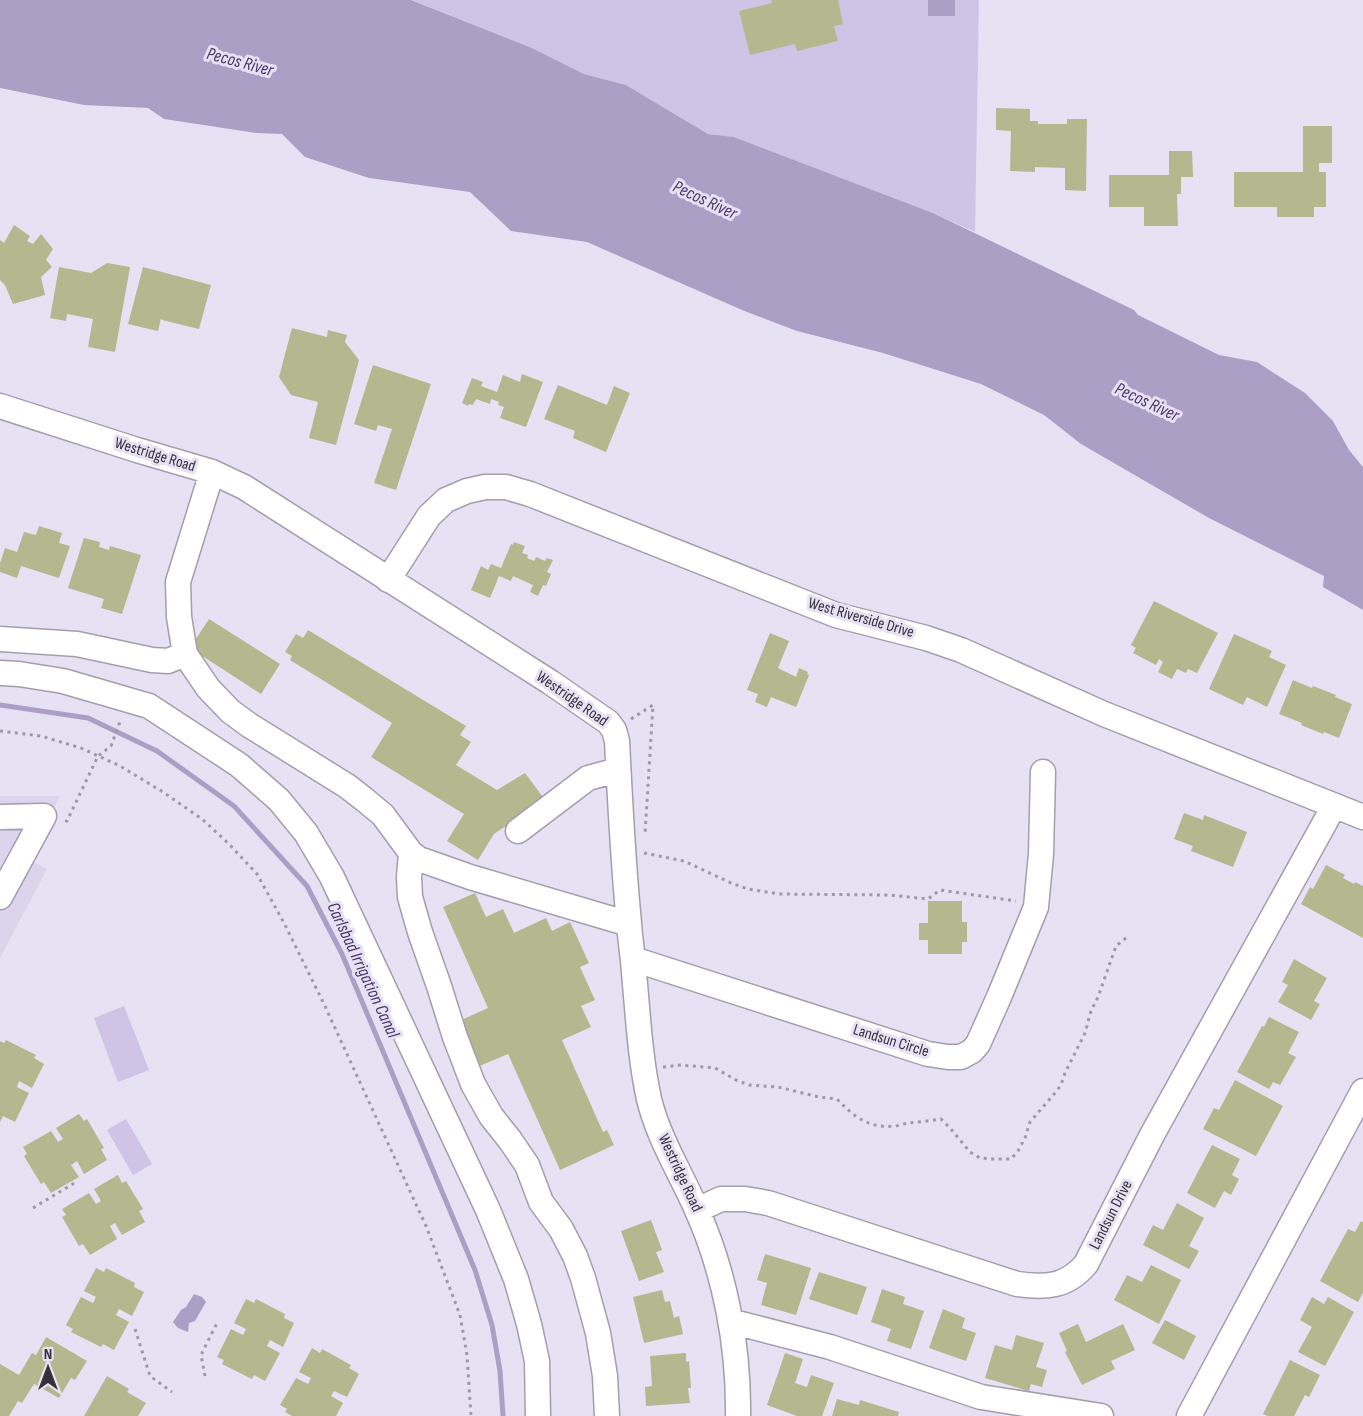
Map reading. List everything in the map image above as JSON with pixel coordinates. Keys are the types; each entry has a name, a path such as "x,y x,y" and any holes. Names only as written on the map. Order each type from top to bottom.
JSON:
{"street":[{"name":"Westridge Road","path":"0,406 212,472 244,487 550,682 608,722 614,730 617,741 629,924 644,1073 650,1102 660,1131 697,1210 717,1265 735,1355 738,1416"},
{"path":"212,472 178,582 179,617 185,654 208,688 230,711 249,725 347,786 365,800 383,815 411,854 419,859 470,877 629,924"},
{"name":"West Riverside Drive","path":"388,580 429,516 446,500 467,491 485,487 506,487 530,494 836,615 926,638 961,650 1104,714 1363,818"},
{"path":"0,639 77,644 152,660 168,661 185,654"},
{"path":"0,673 63,681 149,706 239,765 279,800 306,833 332,877 488,1210 516,1279 537,1361 538,1416"},
{"path":"518,831 588,778 618,770"},
{"name":"Landsun Circle","path":"633,959 928,1054 962,1057 978,1044 1036,907 1041,854 1043,771"},
{"name":"Landsun Drive","path":"697,1210 721,1199 745,1199 768,1203 1017,1284 1033,1287 1066,1281 1078,1274 1086,1264 1152,1136 1334,806"},
{"path":"0,817 44,816 0,897"},
{"path":"411,854 410,897 455,1037 473,1084 491,1116 526,1165 541,1202 561,1229 583,1278 598,1333 605,1376 607,1416"},
{"path":"1189,1416 1363,1091"},
{"path":"730,1321 830,1347 981,1397 1101,1416"}],"path":[{"path":"35,832 67,820 98,756 111,746 128,700"},
{"path":"614,730 653,705 644,842"},
{"path":"0,730 41,736 81,748 120,766 202,819 257,874 324,1004 426,1226 460,1315 467,1355 471,1416"},
{"path":"644,853 684,861 748,889 779,894 928,898 940,890 1011,900 1036,907"},
{"path":"658,1068 681,1065 715,1068 749,1085 778,1087 837,1099 861,1121 873,1126 896,1126 940,1119 970,1152 980,1158 1011,1159 1025,1138 1030,1122 1061,1085 1085,1033 1116,946 1126,938"},
{"path":"33,1208 76,1182"},
{"path":"205,1376 201,1355 219,1321"},
{"path":"135,1329 150,1376 172,1392"}],"shaded area":[{"path":"412,0 979,0 975,232 933,213 734,137 708,134 626,85 584,74 532,48"},
{"path":"0,796 60,796 28,859 47,869 0,958"},
{"path":"124,1006 149,1070 118,1082 94,1018"},
{"path":"126,1119 152,1164 133,1175 107,1130"}],"water":[{"name":"Pecos River","path":"0,0 411,0 532,48 584,74 626,85 708,134 734,137 933,213 1134,310 1138,315 1219,355 1257,362 1305,393 1333,421 1349,450 1363,467 1363,610 1323,587 1324,576 1209,518 1081,444 1044,415 981,384 883,353 797,331 742,310 587,242 511,231 470,192 369,178 305,157 282,134 256,133 164,119 148,108 84,105 0,88"},
{"path":"928,0 955,0 955,16 928,16"},
{"path":"194,1294 202,1297 206,1302 195,1321 189,1323 188,1332 178,1328 173,1322"}],"building":[{"path":"771,0 838,0 843,24 834,26 838,41 797,51 795,44 750,55 739,11 772,3"},
{"path":"996,108 1030,109 1030,121 1038,121 1038,124 1067,124 1067,119 1087,119 1086,191 1065,190 1065,168 1035,167 1035,172 1010,171 1011,131 996,130"},
{"path":"1303,126 1332,126 1332,163 1319,163 1319,172 1326,172 1326,207 1314,207 1314,217 1277,217 1277,207 1234,207 1234,172 1303,172"},
{"path":"1169,151 1192,151 1193,177 1181,177 1181,194 1177,194 1178,226 1144,226 1144,207 1109,207 1109,175 1169,175"},
{"path":"14,225 30,236 27,241 33,244 41,234 53,249 46,260 52,267 41,277 45,295 13,304 5,285 0,280 0,240 4,243"},
{"path":"107,263 130,267 115,352 88,347 93,319 67,314 66,321 50,318 59,267 91,273"},
{"path":"143,267 211,285 199,329 161,318 158,331 128,324"},
{"path":"292,328 327,337 328,330 347,335 345,342 359,360 336,445 309,438 318,402 291,395 279,377"},
{"path":"373,365 431,384 396,490 374,483 392,429 378,425 376,431 354,424"},
{"path":"522,374 543,382 526,427 500,418 504,407 491,399 490,404 476,399 473,405 468,406 462,403 472,378 483,382 481,386 497,392 503,375 520,382"},
{"path":"558,385 607,405 614,386 630,393 606,452 573,438 575,431 544,419"},
{"path":"39,526 62,533 59,543 70,546 59,578 21,566 17,578 0,572 0,563 5,548 17,552 24,532 36,535"},
{"path":"84,538 100,542 99,547 109,550 110,546 141,555 122,614 101,608 104,599 68,588"},
{"path":"514,542 525,546 522,553 528,555 527,558 534,561 536,557 545,561 547,558 553,560 547,572 551,574 546,586 543,585 538,596 530,592 533,585 513,576 511,581 499,576 490,598 471,590 481,566 488,570 491,564 501,568"},
{"path":"1154,601 1218,633 1197,673 1188,669 1186,673 1177,669 1172,679 1158,672 1163,662 1159,659 1156,665 1133,653 1136,648 1131,645"},
{"path":"209,619 280,664 261,694 190,648"},
{"path":"308,630 466,726 460,735 471,742 456,765 497,790 525,773 545,800 494,834 478,860 447,841 464,814 371,757 392,723 290,660 292,656 285,652 296,634 303,638"},
{"path":"770,633 789,641 778,668 796,677 799,668 808,672 809,675 796,707 771,697 767,707 755,702 758,694 747,690"},
{"path":"1234,634 1272,651 1269,657 1286,665 1267,707 1247,697 1243,705 1209,689"},
{"path":"1293,680 1336,695 1335,697 1352,704 1339,738 1324,732 1323,734 1279,714"},
{"path":"1184,813 1203,820 1204,815 1247,832 1233,867 1191,851 1193,846 1174,839"},
{"path":"1326,865 1345,875 1343,878 1363,886 1363,938 1301,904 1310,887 1313,889"},
{"path":"475,893 486,917 503,909 514,933 546,918 552,931 570,922 589,963 580,967 595,1000 581,1006 591,1027 562,1040 603,1132 607,1130 614,1145 560,1170 508,1054 477,1067 457,1022 488,1008 443,907"},
{"path":"928,901 962,901 962,922 967,922 967,942 962,942 962,954 928,954 928,940 919,940 919,923 928,923"},
{"path":"1294,959 1327,978 1314,1001 1320,1004 1311,1020 1278,1002 1288,985 1282,982"},
{"path":"1269,1017 1299,1032 1288,1053 1296,1057 1280,1085 1273,1082 1269,1089 1237,1072"},
{"path":"6,1040 36,1055 34,1058 44,1064 32,1088 19,1081 17,1087 29,1093 15,1122 3,1116 0,1122 0,1041 4,1043"},
{"path":"1235,1080 1283,1106 1256,1156 1203,1129 1214,1108 1219,1110"},
{"path":"79,1114 84,1121 87,1119 104,1148 101,1149 107,1160 84,1174 77,1161 71,1165 79,1177 51,1193 44,1182 41,1184 24,1156 27,1154 23,1147 51,1131 58,1142 63,1139 56,1128"},
{"path":"1212,1145 1240,1159 1232,1175 1239,1179 1231,1195 1224,1191 1215,1208 1187,1193"},
{"path":"118,1175 122,1183 126,1181 143,1209 139,1211 145,1222 122,1235 115,1223 110,1226 117,1239 90,1255 83,1244 79,1246 62,1217 66,1215 62,1209 89,1193 96,1204 101,1201 94,1189"},
{"path":"1177,1203 1204,1218 1189,1246 1199,1251 1189,1269 1143,1245 1153,1225 1163,1230"},
{"path":"651,1220 662,1250 656,1252 664,1272 639,1281 621,1231"},
{"path":"1361,1221 1363,1222 1363,1293 1358,1302 1320,1281 1348,1229 1355,1232"},
{"path":"765,1254 811,1268 796,1315 761,1305 767,1283 757,1280"},
{"path":"1151,1265 1181,1280 1159,1324 1114,1300 1127,1275 1142,1282"},
{"path":"96,1268 104,1272 106,1268 135,1283 134,1287 144,1292 132,1316 119,1309 116,1315 129,1322 114,1350 103,1344 101,1347 71,1332 73,1329 66,1325 81,1297 93,1303 96,1297 84,1291"},
{"path":"819,1272 867,1287 857,1315 809,1299"},
{"path":"882,1289 905,1297 903,1304 924,1311 911,1349 887,1341 891,1329 871,1322"},
{"path":"662,1290 665,1302 670,1301 674,1318 679,1316 683,1334 644,1343 633,1297"},
{"path":"1312,1297 1324,1304 1328,1297 1354,1312 1325,1366 1298,1352 1312,1327 1300,1320"},
{"path":"246,1299 254,1303 256,1299 285,1314 284,1318 294,1323 283,1347 270,1340 267,1346 280,1353 265,1381 254,1375 252,1379 222,1364 224,1360 217,1357 231,1329 243,1335 246,1329 234,1323"},
{"path":"943,1309 965,1318 962,1328 976,1333 966,1361 929,1348"},
{"path":"1165,1320 1196,1336 1184,1360 1152,1343"},
{"path":"1078,1324 1086,1342 1123,1324 1135,1350 1111,1361 1115,1369 1082,1385 1065,1352 1067,1351 1059,1333"},
{"path":"1016,1335 1044,1343 1036,1367 1047,1370 1042,1387 1031,1384 1029,1391 985,1378 995,1345 1012,1350"},
{"path":"46,1337 87,1361 75,1380 71,1378 59,1398 34,1384 22,1403 18,1401 9,1416 0,1416 0,1364 19,1375 32,1353 36,1355"},
{"path":"312,1348 320,1353 322,1349 351,1365 349,1368 359,1374 347,1397 334,1391 331,1396 343,1403 336,1416 292,1416 280,1405 296,1378 308,1384 311,1378 299,1372"},
{"path":"686,1353 686,1362 689,1361 690,1403 646,1406 645,1387 652,1386 650,1356"},
{"path":"785,1353 803,1359 795,1383 807,1387 811,1375 834,1383 822,1416 797,1416 767,1405"},
{"path":"1290,1360 1320,1375 1309,1397 1305,1395 1294,1416 1263,1414"},
{"path":"107,1376 129,1389 127,1392 146,1403 138,1416 84,1416"},
{"path":"837,1399 859,1405 860,1400 899,1412 898,1416 832,1416"}],"waterway":[{"name":"Carlsbad Irrigation Canal","path":"0,705 88,718 157,751 234,806 307,886 342,954 475,1270 492,1325 500,1371 503,1416"}]}
